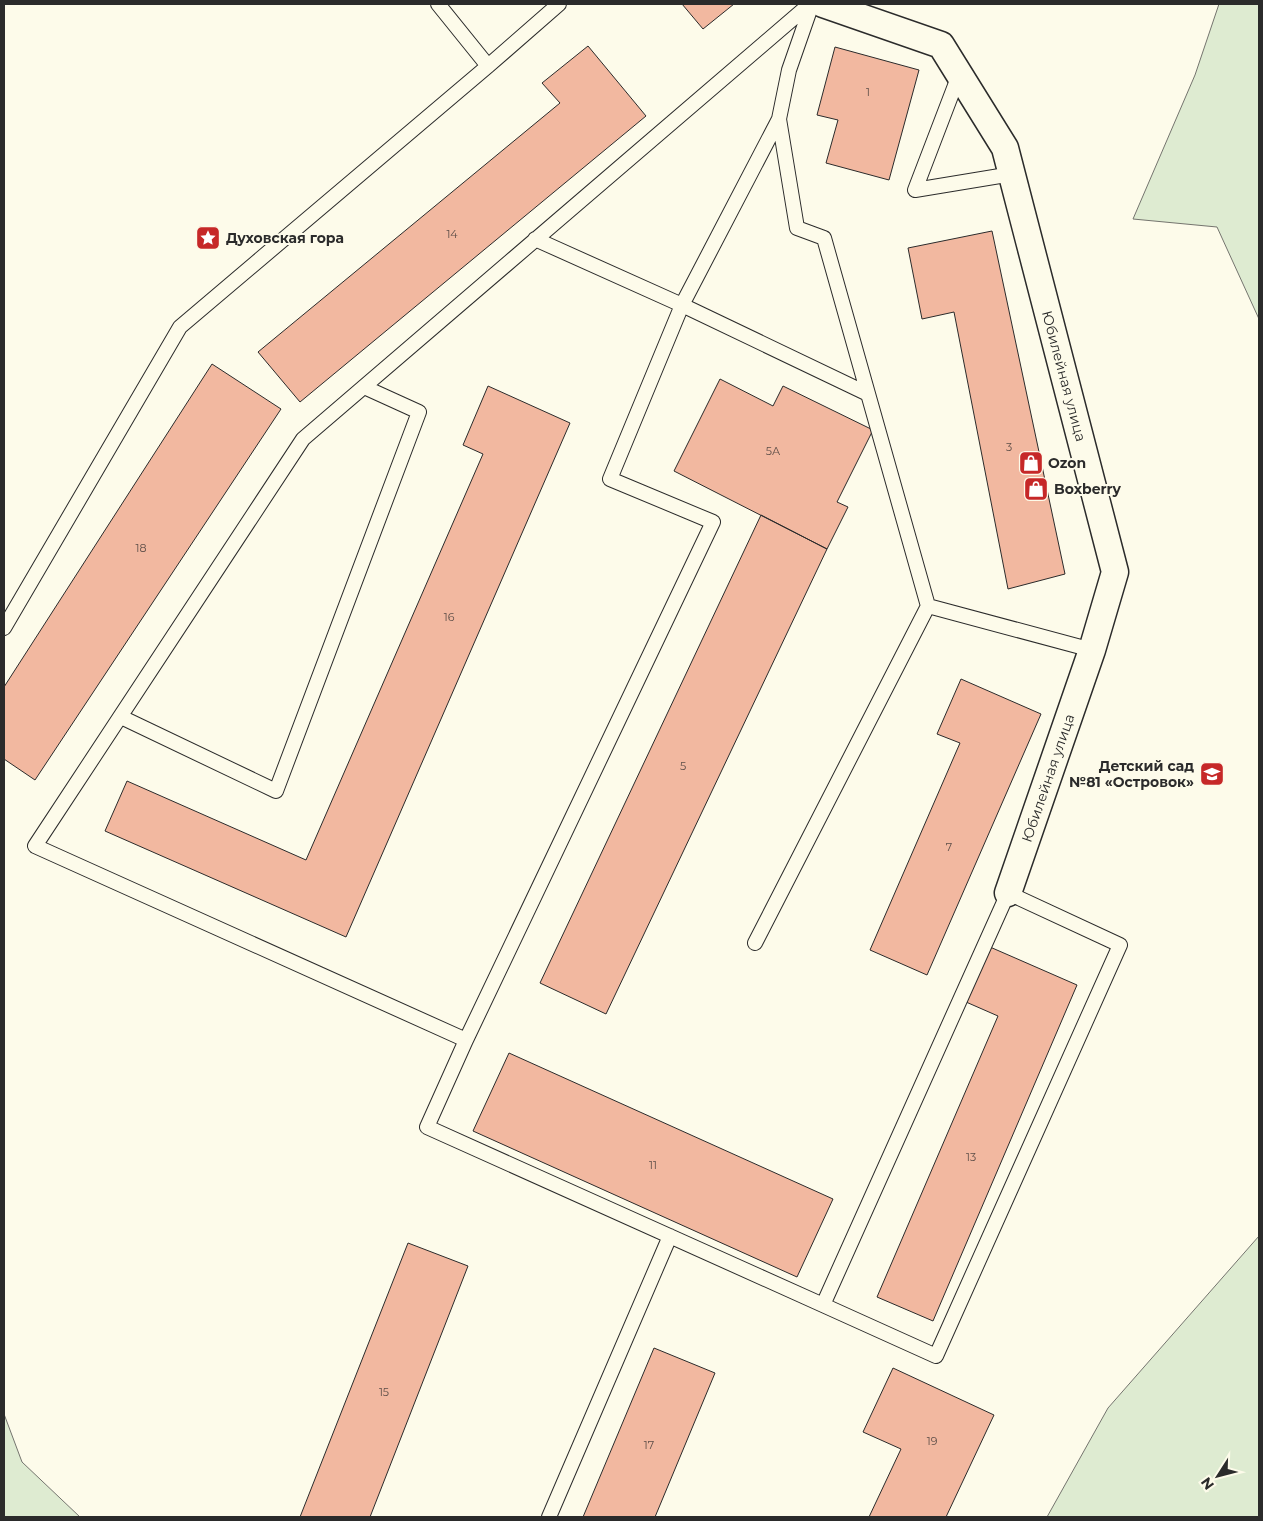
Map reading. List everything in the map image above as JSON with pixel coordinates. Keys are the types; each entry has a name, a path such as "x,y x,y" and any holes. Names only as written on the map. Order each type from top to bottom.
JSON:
{"street":[{"name":"Юбилейная улица","path":"823,4 940,45 1005,148 1115,572 1092,650 1008,893"}],"lane":[{"path":"438,4 488,66"},
{"path":"4,628 180,328 488,66 558,4"},
{"path":"811,4 789,70 779,119 682,305 610,479 713,522 466,1040 427,1127 936,1356 1120,944 1008,893 823,1305"},
{"path":"466,1040 35,846 303,439 811,4"},
{"path":"959,75 915,190 1012,174"},
{"path":"755,942 928,606 824,238 797,228 779,119"},
{"path":"536,239 682,305 868,394"},
{"path":"121,717 276,791 419,412 364,387"},
{"path":"928,606 1092,650"},
{"path":"550,1517 670,1236"}],"green space":[{"path":"1219,4 1259,4 1259,319 1217,227 1133,219 1195,75"},
{"path":"1259,1236 1259,1517 1047,1517 1108,1408"},
{"path":"4,1414 22,1462 80,1517 4,1517"}],"building":[{"path":"682,4 734,4 703,29"},
{"path":"588,46 646,116 300,402 258,352 560,103 542,83"},
{"path":"835,47 919,70 889,180 826,163 838,120 817,115"},
{"path":"992,231 1065,574 1008,589 954,312 922,319 908,248"},
{"path":"212,364 281,409 35,780 4,759 4,687"},
{"path":"720,379 773,406 783,386 873,430 837,502 848,507 827,549 674,471"},
{"path":"488,386 570,423 346,937 105,831 127,781 306,860 483,454 463,445"},
{"path":"761,515 827,549 606,1014 540,983"},
{"path":"961,679 1041,714 927,975 870,950 960,743 937,734"},
{"path":"990,947 1077,985 933,1321 877,1297 998,1016 966,1002"},
{"path":"509,1053 833,1199 797,1277 473,1131"},
{"path":"408,1243 468,1266 370,1517 300,1517"},
{"path":"654,1348 715,1373 655,1517 583,1517"},
{"path":"893,1368 994,1415 946,1517 869,1517 901,1449 863,1432"}],"place":[{"name":"Духовская гора","path":"208,238"},
{"name":"Ozon","path":"1031,463"},
{"name":"Boxberry","path":"1036,489"},
{"name":"Детский сад №81 «Островок»","path":"1212,774"}]}
